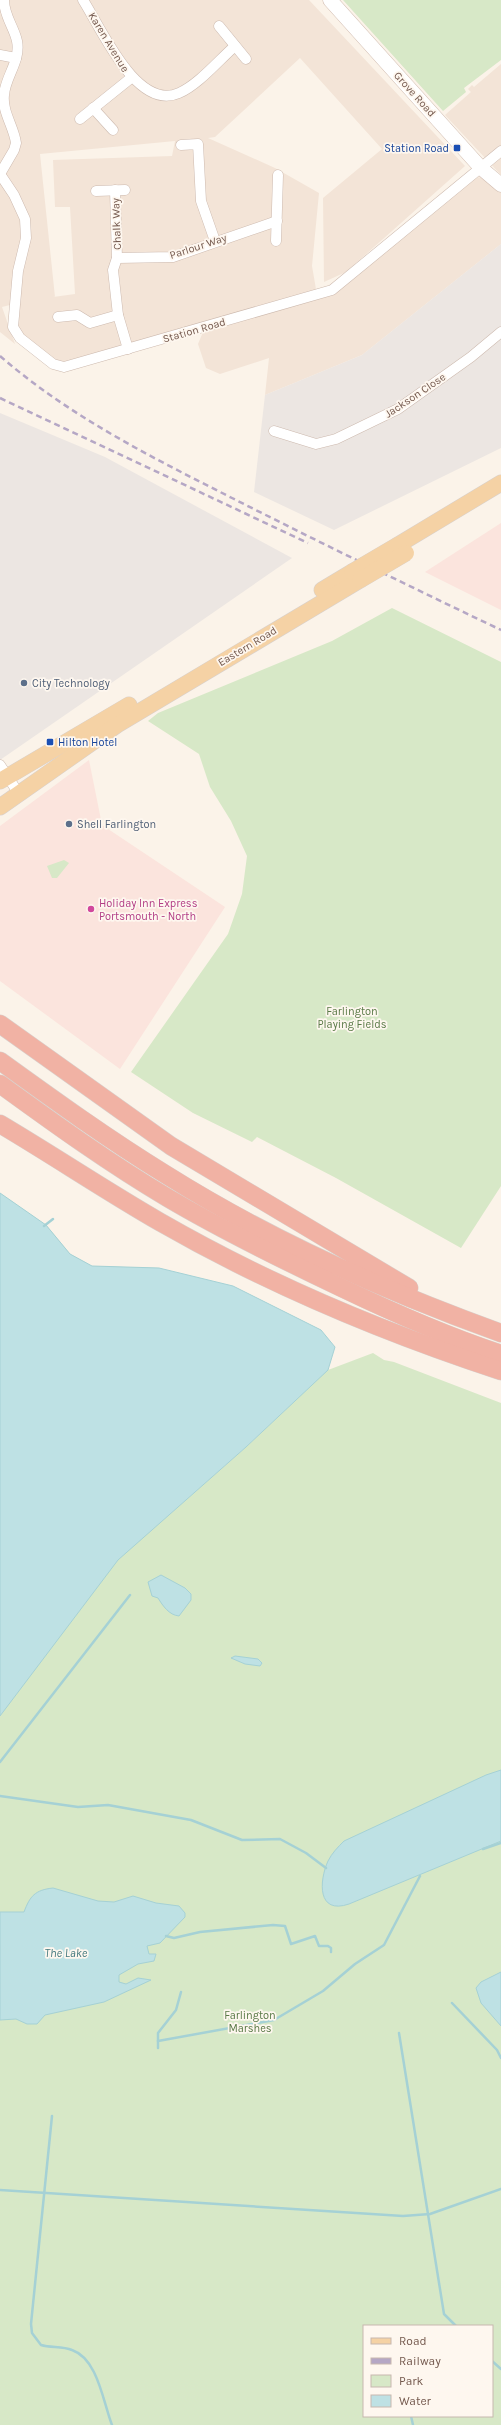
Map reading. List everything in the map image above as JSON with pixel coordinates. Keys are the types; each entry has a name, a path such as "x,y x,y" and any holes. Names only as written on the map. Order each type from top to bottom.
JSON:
{"highway":[{"path":"0,1024 171,1146 460,1318"},
{"path":"0,1061 95,1129 166,1175 235,1215 362,1279 501,1333"},
{"path":"0,1084 73,1137 167,1197 267,1253 392,1312 472,1345 501,1354"},
{"path":"0,1124 161,1223 305,1297 380,1328 501,1370"}],"main road":[{"name":"Eastern Road","path":"402,549 501,483"},
{"name":"Eastern Road","path":"3,775 402,549 501,496"},
{"name":"Eastern Road","path":"0,807 124,720 356,576"}],"street":[{"path":"0,174 14,150 16,143 3,97 5,85 16,58 17,42 7,17 4,0"},
{"name":"Karen Avenue","path":"83,0 131,78 152,94 178,94 189,87 235,46"},
{"name":"Grove Road","path":"330,0 481,168 501,185"},
{"path":"219,26 246,59"},
{"path":"0,55 16,58"},
{"path":"80,119 131,78"},
{"path":"93,108 113,130"},
{"path":"181,145 198,144 201,201 215,241"},
{"name":"Station Road","path":"0,174 14,195 25,219 26,238 18,271 12,314 12,327 20,338 53,364 64,367 332,290 501,151"},
{"path":"276,241 278,175"},
{"name":"Chalk Way","path":"96,191 120,190 117,258"},
{"name":"Parlour Way","path":"117,258 173,257 215,241 277,221"},
{"path":"117,258 113,270 118,315 128,349"},
{"path":"58,317 77,315 90,323 118,315"},
{"name":"Jackson Close","path":"274,431 316,444 336,438 398,409 465,361 501,332"},
{"path":"3,775 19,794"}],"shaded area":[{"path":"0,0 309,0 465,166 346,272 324,282 323,198 382,149 300,58 215,137 208,138 275,168 319,193 312,266 317,295 65,368 20,338 14,304 2,307 15,344 0,332","holes":["175,141 172,156 53,160 55,207 70,207 75,294 55,297 40,154"]},
{"path":"501,64 501,175 445,115 471,92 468,89 472,85 474,87"},
{"path":"475,177 488,178 501,190 501,244 362,355 265,395 269,358 220,374 206,368 198,344 203,332 333,294"},
{"path":"501,244 501,448 334,530 254,492 265,395 362,355"},
{"path":"0,413 105,457 292,558 0,760"},
{"path":"501,523 501,610 425,572"},
{"path":"89,760 102,825 225,907 120,1069 0,981 0,826"}],"green space":[{"path":"343,0 501,0 501,60 464,88 466,92 443,111"},
{"name":"Farlington Playing Fields","path":"392,608 501,662 501,1186 461,1248 336,1178 257,1137 252,1142 193,1113 131,1072 228,934 242,894 247,856 231,821 210,787 199,754 148,721 158,713 332,641"},
{"path":"64,860 69,863 57,878 52,878 47,866"},
{"name":"Farlington Marshes","path":"0,1193 46,1225 70,1254 92,1266 159,1268 197,1282 324,1351 328,1370 373,1353 384,1360 394,1362 501,1403 501,2425 0,2425","holes":["304,1392 246,1447 155,1527"]}],"water":[{"path":"0,1193 46,1225 70,1254 92,1266 159,1268 233,1286 321,1330 335,1347 328,1370 246,1447 118,1560 0,1716"},
{"path":"161,1575 185,1588 191,1594 191,1600 179,1616 169,1612 158,1598 152,1596 148,1582"},
{"path":"235,1656 258,1659 262,1663 260,1666 245,1664 231,1658"},
{"path":"501,1770 501,1841 349,1904 339,1906 331,1905 326,1901 322,1886 325,1869 331,1855 344,1841 486,1775"},
{"name":"The Lake","path":"53,1888 98,1901 114,1902 133,1896 156,1903 179,1906 185,1913 185,1917 160,1943 147,1946 149,1954 156,1954 154,1961 138,1964 119,1975 119,1982 126,1984 138,1978 151,1980 104,2002 45,2015 37,2024 27,2024 16,2019 0,2020 0,1912 24,1912 31,1898 37,1892"},
{"path":"501,1972 501,2026 481,2003 476,1988 481,1982"}],"waterway":[{"path":"44,1226 53,1219"},
{"path":"0,1762 130,1595"},
{"path":"0,1796 78,1807 108,1805 191,1820 242,1840 280,1839 306,1853 326,1868"},
{"path":"483,1849 501,1843"},
{"path":"158,2041 274,2020 323,1991 355,1964 384,1945 420,1876"},
{"path":"166,1936 174,1938 200,1932 273,1925 285,1926 291,1944 315,1936 319,1946 328,1946 331,1948 331,1952"},
{"path":"158,2048 158,2033 176,2010 181,1992"},
{"path":"452,2003 497,2050 501,2058"},
{"path":"399,2033 444,2314 455,2325"},
{"path":"52,2116 31,2324 32,2333 41,2345 72,2350 81,2355 88,2362 98,2382 112,2425"},
{"path":"0,2190 403,2216 430,2214 501,2189"},
{"path":"493,2362 501,2369"},
{"path":"411,2417 413,2425"}],"railway":[{"path":"0,356 26,378 54,398 141,451 299,532 501,630"},
{"path":"0,398 308,543"}],"place":[{"name":"Station Road","path":"457,148"},
{"name":"City Technology","path":"24,683"},
{"name":"Hilton Hotel","path":"50,742"},
{"name":"Shell Farlington","path":"69,824"},
{"name":"Holiday Inn Express Portsmouth - North","path":"91,909"}]}
